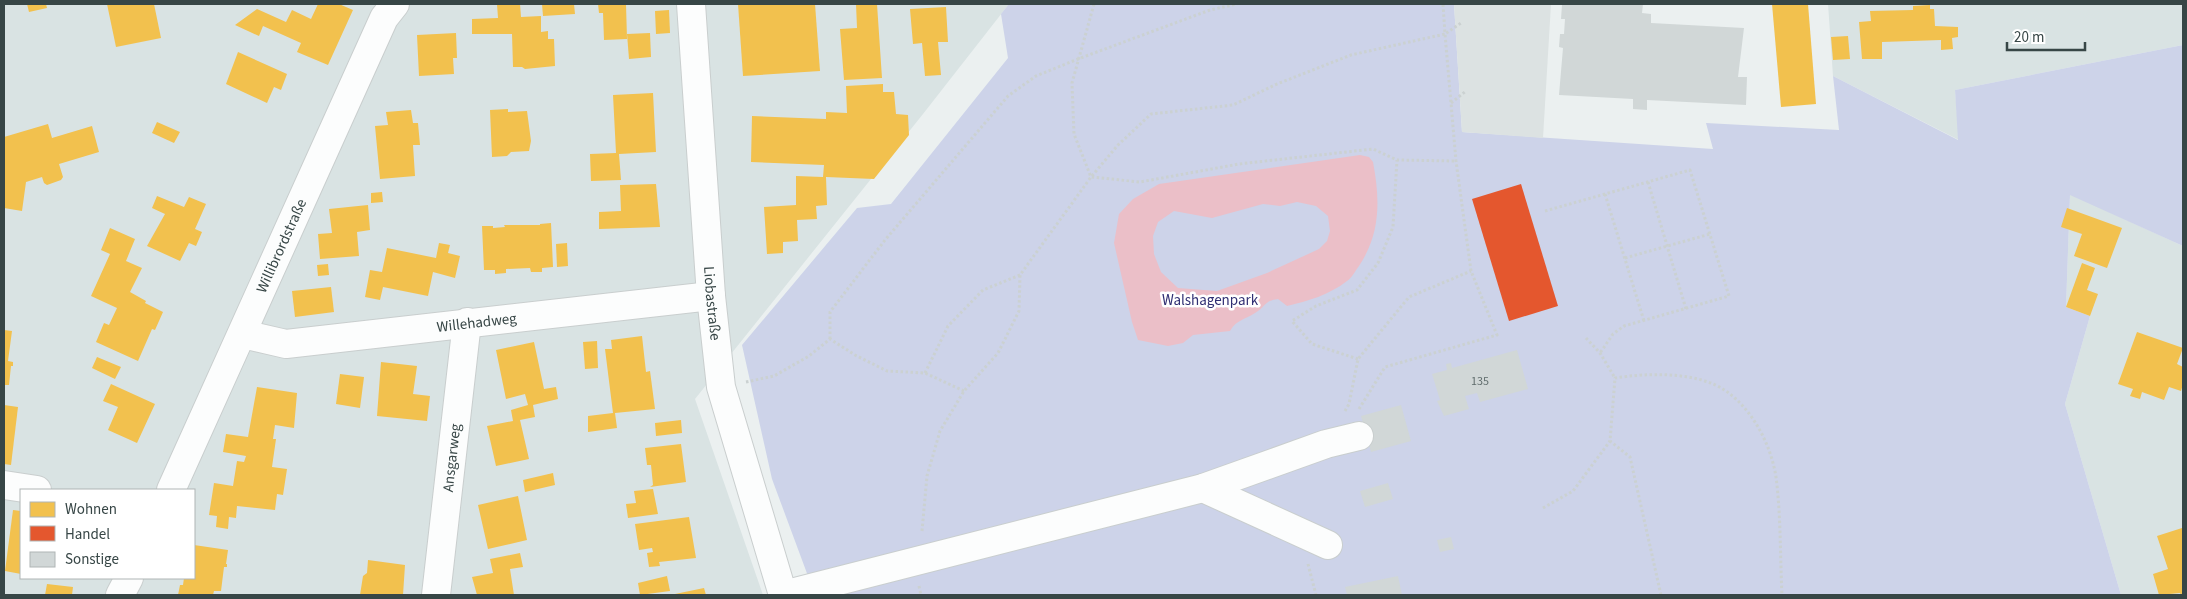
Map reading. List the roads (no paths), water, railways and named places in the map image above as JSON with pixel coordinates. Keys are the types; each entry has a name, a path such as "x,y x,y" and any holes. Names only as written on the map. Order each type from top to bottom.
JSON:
{"street":[{"name":"Willibrordstraße","path":"171,489 384,18 395,4"},
{"name":"Liobastraße","path":"691,4 711,296 721,387 783,595"},
{"name":"Willehadweg","path":"243,334 286,344 467,322 711,296"},
{"name":"Ansgarweg","path":"436,595 467,322"},
{"path":"783,595 1202,488 1326,444 1360,436"},
{"path":"4,485 30,489"},
{"path":"1202,488 1328,545"},
{"path":"120,595 128,579"}],"park label":[{"name":"Walshagenpark","path":"1210,300"}]}
